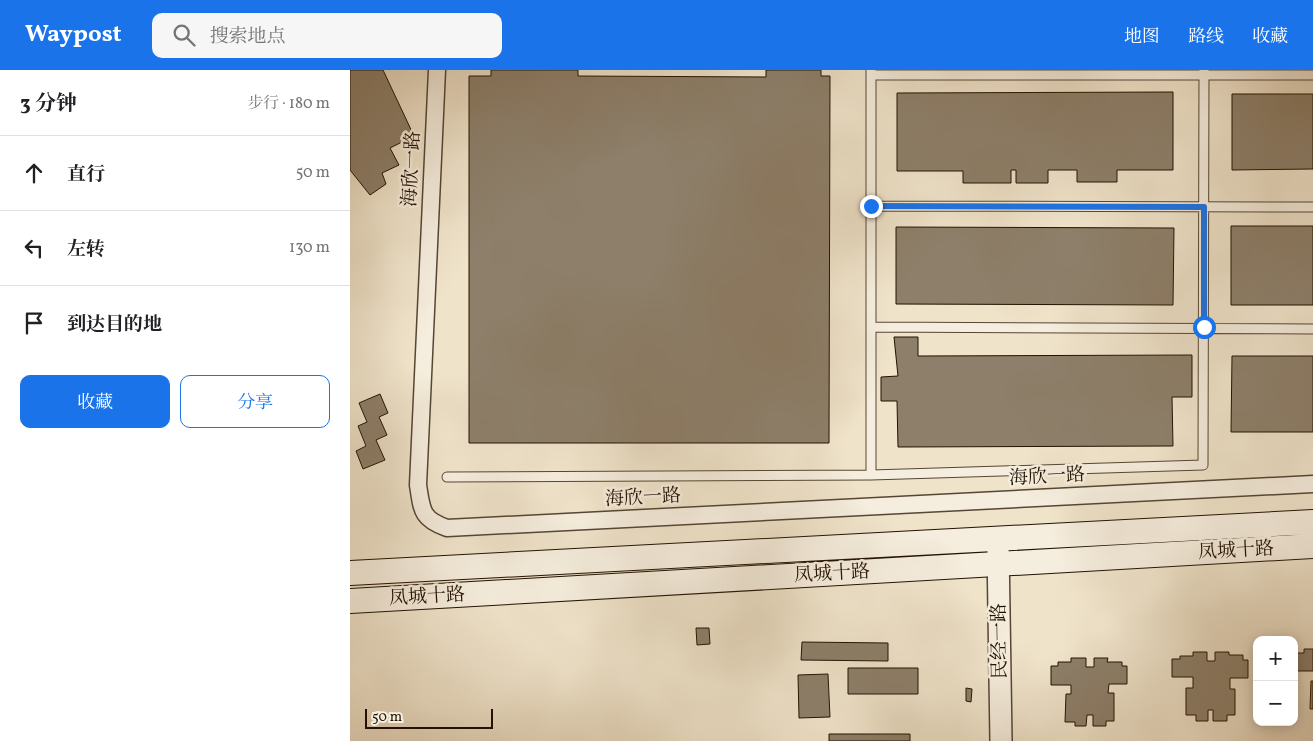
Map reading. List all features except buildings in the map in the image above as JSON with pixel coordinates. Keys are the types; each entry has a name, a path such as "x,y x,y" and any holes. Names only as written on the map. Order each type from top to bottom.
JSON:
{"main road":[{"name":"凤城十路","path":"350,574 1313,522"},
{"name":"凤城十路","path":"350,601 1313,546"}],"street":[{"name":"海欣一路","path":"437,70 418,485 422,509 432,523 447,528 1313,484"},
{"name":"民经一路","path":"997,540 999,565 1001,741"}],"lane":[{"path":"447,477 872,475 1203,466 1204,72"},
{"path":"872,475 871,73 1204,72 1313,74"},
{"path":"871,206 1313,207"},
{"path":"871,327 1204,327 1313,329"}],"route":[{"path":"871,206 1204,207 1204,327"}]}
